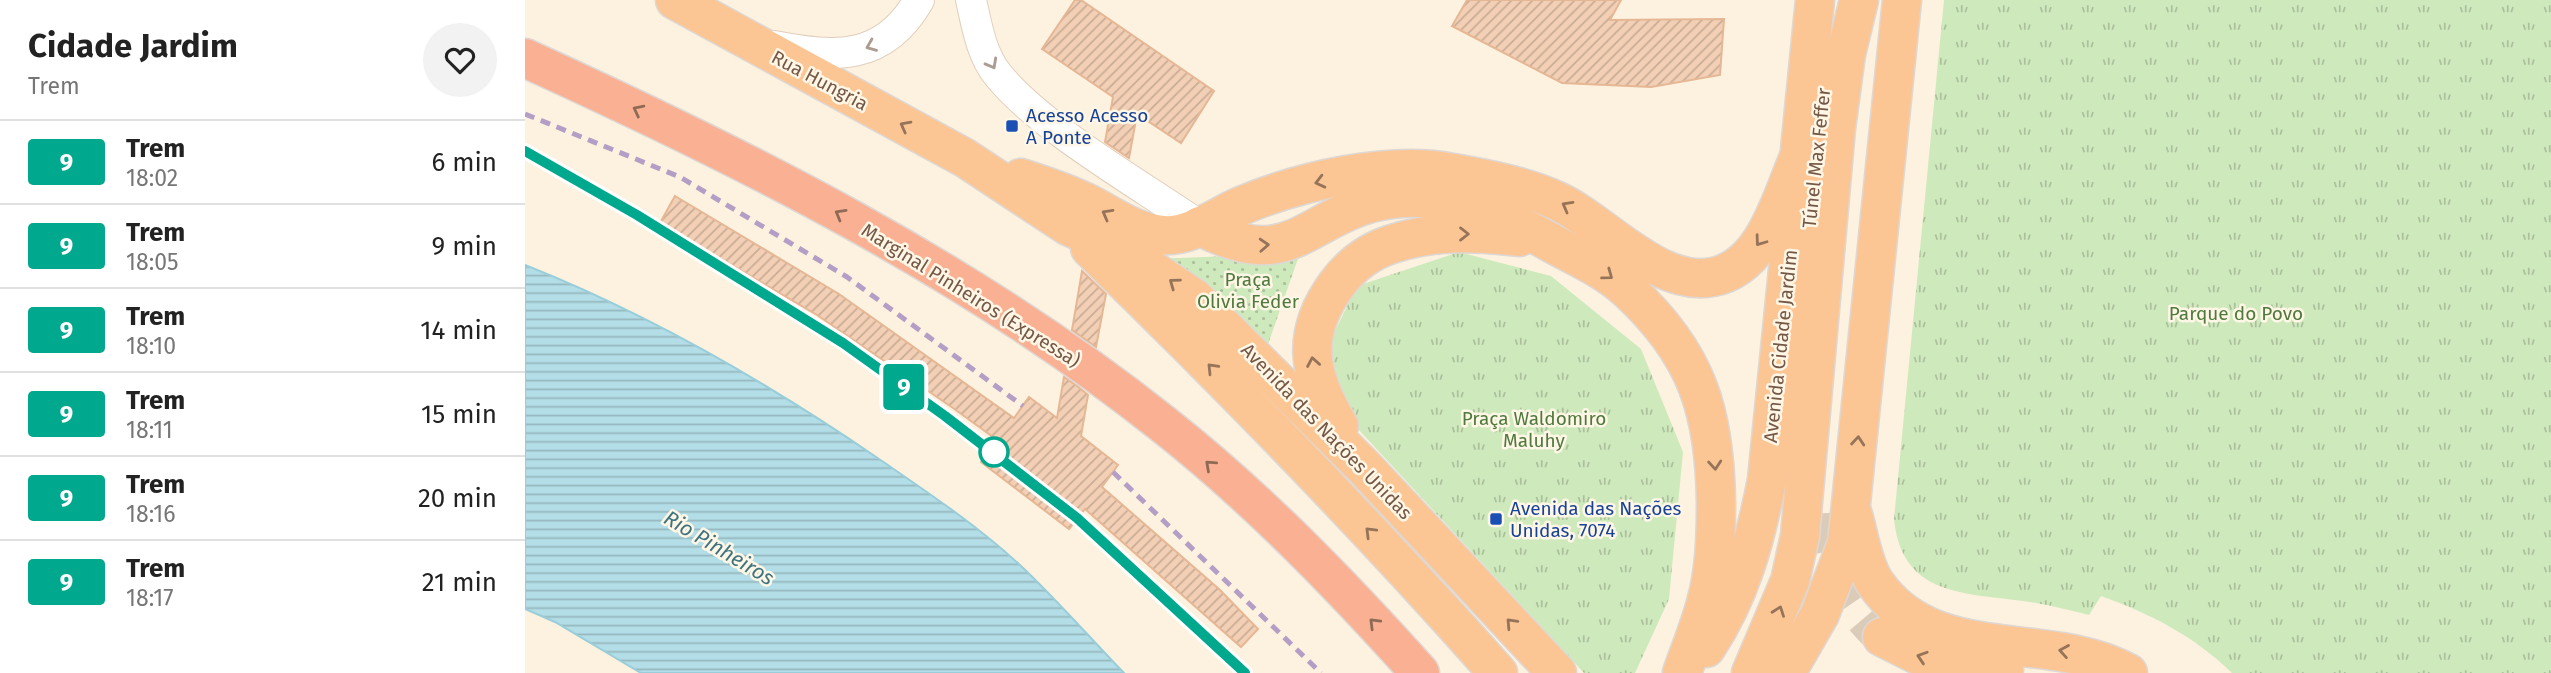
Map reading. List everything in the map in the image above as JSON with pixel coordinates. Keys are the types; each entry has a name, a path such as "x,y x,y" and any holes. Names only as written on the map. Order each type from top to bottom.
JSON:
{"highway":[{"name":"Rua Hungria","path":"675,0 965,158"},
{"name":"Avenida Cidade Jardim","path":"1685,673 1708,647 1733,604 1753,551 1767,480 1815,0"},
{"name":"Túnel Max Feffer","path":"1767,480 1785,427 1834,0"},
{"name":"Avenida Cidade Jardim","path":"1751,673 1790,581 1800,536 1836,128 1846,54 1859,0"},
{"path":"1786,673 1820,614 1847,543 1840,511 1852,224 1881,0"},
{"path":"1902,0 1840,511 1873,580 1886,595 1923,623 1968,640 2082,654 2129,673"},
{"name":"Marginal Pinheiros (Expressa)","path":"525,58 622,102 799,191 968,289 1065,350 1165,425 1277,525 1419,673"},
{"path":"965,158 1063,192 1139,230 1163,235 1185,232 1241,206 1326,180 1387,170 1449,172 1553,199 1649,262 1679,275 1715,277 1740,263 1757,246 1770,226 1799,157"},
{"name":"Avenida das Nações Unidas","path":"965,158 1068,226 1122,250 1194,298 1364,467 1557,673"},
{"path":"1200,226 1236,243 1259,247 1279,244 1343,214 1392,199 1442,200 1507,219 1595,266 1628,289 1666,329 1691,367 1708,411 1716,469 1716,536 1707,601 1685,673"},
{"name":"Avenida das Nações Unidas","path":"1068,226 1192,347 1394,555 1498,673"},
{"path":"1364,467 1329,409 1316,379 1311,350 1315,320 1343,275 1367,255 1392,244 1437,234 1489,233 1548,241"},
{"path":"1882,637 1928,660 2038,673"}],"street":[{"path":"745,40 823,54 859,51 895,33 919,0"},
{"path":"971,0 980,40 997,74 1060,130 1200,226"},
{"path":"1894,79 1919,0"}],"green space":[{"name":"Parque do Povo","path":"1944,0 2551,0 2551,673 2232,673 2203,648 2171,627 2101,596 2089,615 2043,604 1945,588 1926,579 1911,566 1900,546 1894,519"},
{"name":"Praça Waldomiro Maluhy","path":"1459,252 1551,276 1641,349 1683,452 1669,599 1635,673 1584,673 1345,415 1327,347 1357,286"},
{"name":"Praça Olivia Feder","path":"1300,253 1266,350 1154,259"}],"water":[{"name":"Rio Pinheiros","path":"525,265 618,306 709,353 797,405 882,461 1005,551 1124,673 641,673 555,622 525,609"}],"building":[{"path":"1075,0 1081,0 1214,91 1181,143 1137,114 1129,158 1105,142 1113,97 1042,49"},
{"path":"1467,0 1621,0 1610,20 1724,19 1720,75 1651,87 1562,83 1452,26"},
{"path":"675,196 839,294 1014,418 1029,397 1057,418 1064,377 1077,386 1088,395 1081,436 1118,465 1102,487 1219,589 1258,629 1241,647 1085,509 1069,529 981,462 997,440 817,315 660,223"},
{"path":"1082,271 1106,294 1096,347 1072,330"}],"tunnel":[{"path":"1827,513 1831,551 1841,581 1857,609 1882,637"}],"railway":[{"path":"525,114 680,177 847,277 1023,406"},
{"path":"525,151 637,215 843,343 990,449"},
{"path":"1113,472 1321,673"},
{"path":"1078,518 1245,673"}],"train":[{"name":"9","path":"525,151 637,215 843,343 945,416 1077,518 1245,673"}],"place":[{"name":"Acesso Acesso A Ponte","path":"1012,126"},
{"name":"Avenida das Nações Unidas, 7074","path":"1496,519"}]}
